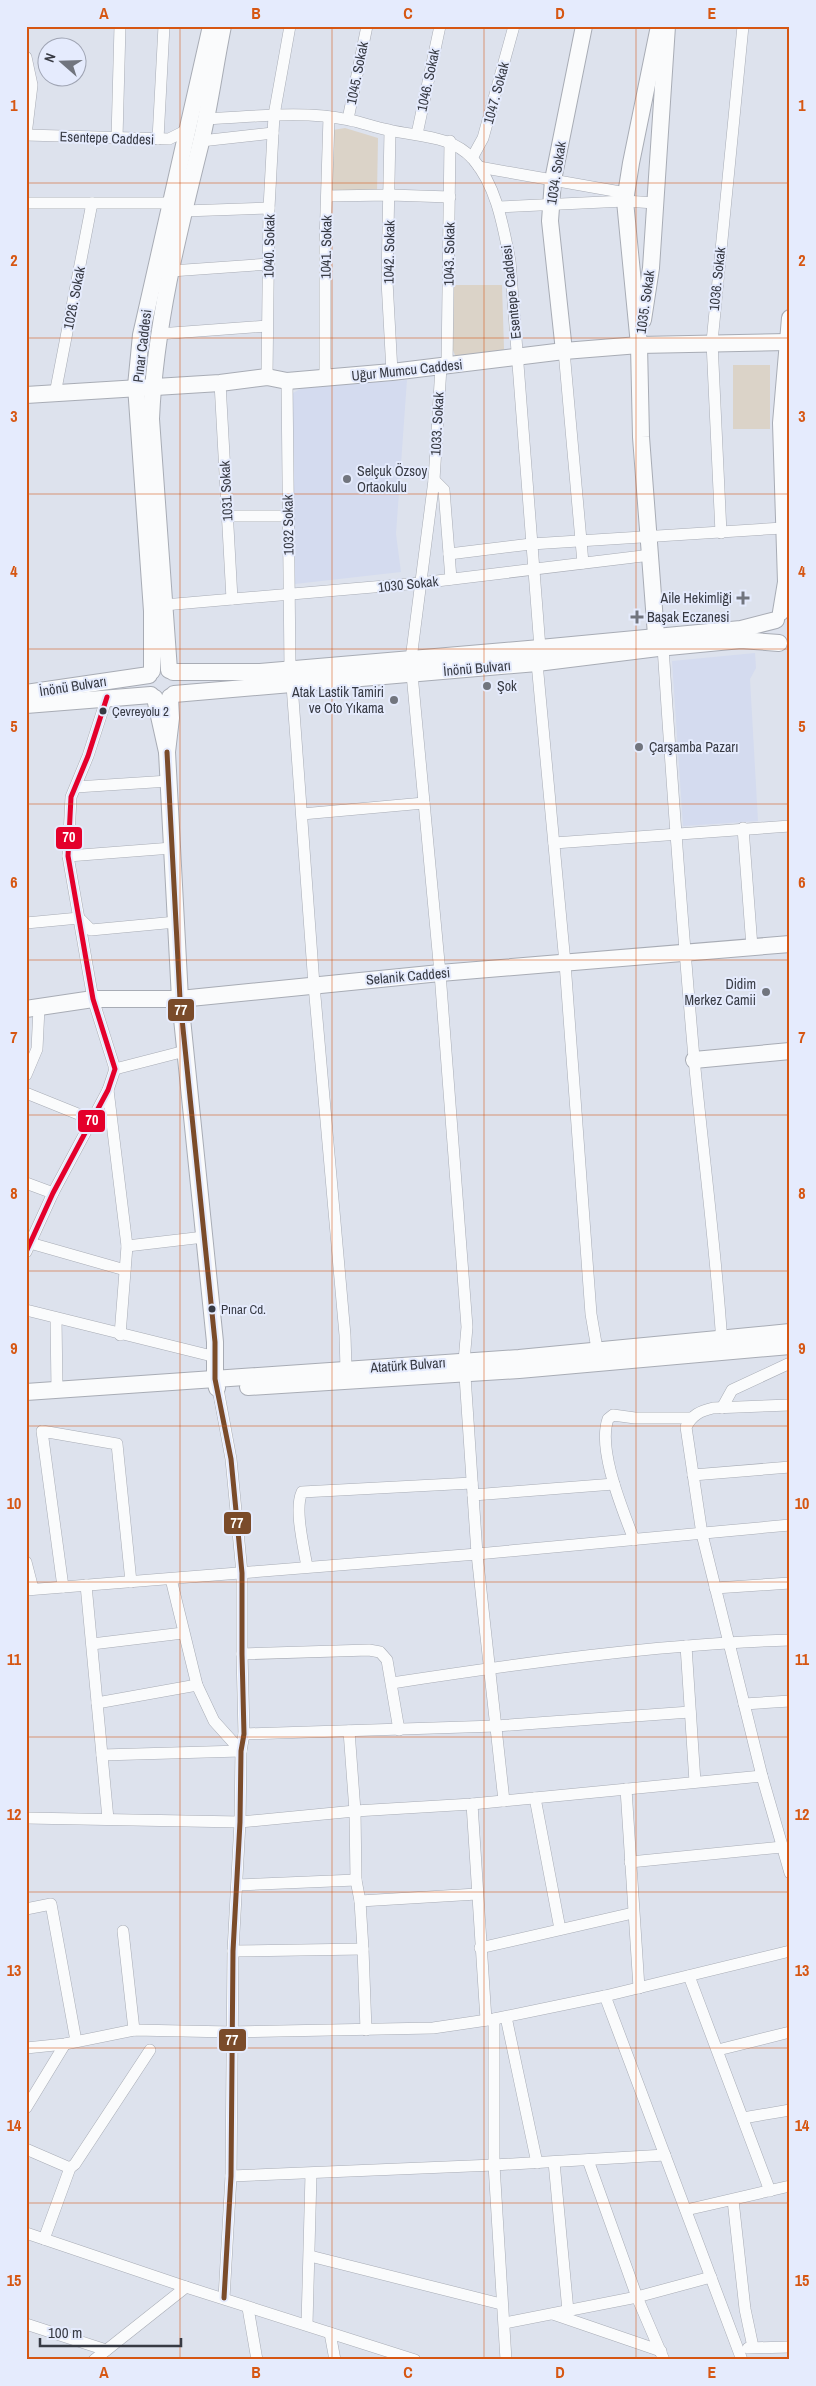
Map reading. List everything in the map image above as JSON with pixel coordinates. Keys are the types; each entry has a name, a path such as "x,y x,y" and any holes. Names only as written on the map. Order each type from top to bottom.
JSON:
{"main road":[{"name":"Pınar Caddesi","path":"171,671 164,605 152,430 144,386 158,334 171,271 185,131 211,26"},
{"name":"Pınar Caddesi","path":"150,673 152,611 141,334 176,207 201,142 222,26"},
{"name":"1034. Sokak","path":"564,351 550,221 550,204 553,180 584,26"},
{"name":"1035. Sokak","path":"639,345 626,197 659,26"},
{"name":"1035. Sokak","path":"639,345 651,268 667,26"},
{"path":"201,142 185,131 205,120"},
{"path":"784,648 774,628 782,613 786,582 781,424 790,318"},
{"name":"Uğur Mumcu Caddesi","path":"26,395 144,386 220,383 267,377 287,381 325,378 517,358 564,351 639,345 712,342 787,342"},
{"path":"639,345 641,437 660,641"},
{"name":"İnönü Bulvarı","path":"26,705 107,697 162,696 291,677 538,656 741,629 782,613"},
{"name":"İnönü Bulvarı","path":"660,641 741,640 784,648"},
{"path":"162,696 146,685 150,673 160,668 171,671 177,680 162,696 169,781 180,999 216,1357 216,1384"},
{"name":"İnönü Bulvarı","path":"171,671 291,677"},
{"name":"İnönü Bulvarı","path":"26,693 150,673"},
{"name":"Selanik Caddesi","path":"33,1009 93,1000 180,999 440,973 790,944"},
{"path":"694,1060 790,1051"},
{"name":"Atatürk Bulvarı","path":"26,1399 464,1367 722,1344 790,1332"},
{"name":"Atatürk Bulvarı","path":"26,1392 216,1384 346,1369 464,1367 519,1358 597,1349 722,1344 790,1346"}],"street":[{"path":"117,138 120,26"},
{"path":"158,139 164,26"},
{"name":"1040. Sokak","path":"267,377 269,208 274,116 290,26"},
{"name":"1045. Sokak","path":"348,119 367,26"},
{"name":"1046. Sokak","path":"417,134 440,26"},
{"name":"1047. Sokak","path":"475,163 514,26"},
{"name":"1036. Sokak","path":"721,533 712,342 743,26"},
{"path":"26,58 32,85 26,135"},
{"name":"Esentepe Caddesi","path":"205,120 274,116 348,119 390,131 417,134 450,142 475,163 499,207 510,261 538,656 565,963 591,1314 597,1349"},
{"name":"1041. Sokak","path":"325,378 329,118"},
{"name":"Esentepe Caddesi","path":"26,135 169,139 185,131"},
{"name":"1042. Sokak","path":"390,131 387,281 392,372"},
{"path":"201,142 273,133"},
{"name":"1043. Sokak","path":"444,366 450,142"},
{"path":"475,163 655,204"},
{"path":"327,196 390,195 450,197"},
{"path":"499,207 626,197"},
{"path":"26,204 92,203 176,207 269,208"},
{"name":"1026. Sokak","path":"55,394 92,203"},
{"path":"171,271 269,264"},
{"path":"158,334 267,326"},
{"path":"564,351 583,563"},
{"name":"1033. Sokak","path":"444,366 434,480 420,583 412,667 440,973 467,1327 464,1367 472,1483 504,1801"},
{"name":"1032 Sokak","path":"287,381 287,516 291,677 314,985 345,1335 346,1369"},
{"name":"1031 Sokak","path":"220,383 232,599"},
{"path":"434,480 442,485 444,490 451,579"},
{"path":"227,516 287,516"},
{"path":"449,554 581,540 783,528"},
{"name":"1030 Sokak","path":"164,605 420,583 651,555"},
{"path":"660,641 694,1060 722,1344"},
{"path":"107,697 71,797 68,856 93,1000 115,1069 108,1090 53,1193 28,1247 125,1270"},
{"path":"76,786 169,781"},
{"path":"302,814 424,803"},
{"path":"554,843 790,826"},
{"path":"742,828 752,947"},
{"path":"68,856 172,848"},
{"path":"26,922 79,918 91,930 176,922"},
{"path":"26,1075 37,1048 33,1009"},
{"path":"115,1069 185,1051"},
{"path":"108,1090 127,1246 120,1335"},
{"path":"26,1093 92,1120"},
{"path":"26,1183 53,1193"},
{"path":"127,1246 204,1237"},
{"path":"26,1310 120,1335 216,1357"},
{"path":"56,1318 57,1390"},
{"path":"722,1408 732,1390 790,1362"},
{"path":"216,1384 231,1459 242,1573 244,1734 241,1751 240,1822 231,2032 231,2176 224,2298"},
{"path":"790,1405 701,1410 690,1418 686,1427 702,1534 762,1776 790,1873"},
{"path":"634,1540 614,1484 606,1442 608,1419 613,1415 635,1418 690,1418"},
{"path":"63,1587 42,1431 117,1444 131,1582"},
{"path":"694,1475 790,1467"},
{"path":"307,1567 299,1510 302,1492 472,1483"},
{"path":"473,1495 614,1484"},
{"path":"26,1562 29,1590 478,1554 790,1525"},
{"path":"171,1579 197,1685 214,1721 241,1751"},
{"path":"715,1588 790,1583"},
{"path":"86,1585 108,1820"},
{"path":"92,1644 183,1633"},
{"path":"392,1683 490,1668 686,1646 728,1642 790,1640"},
{"path":"686,1646 694,1782"},
{"path":"242,1654 369,1650 380,1652 387,1660 399,1730"},
{"path":"97,1702 197,1685"},
{"path":"744,1704 790,1701"},
{"path":"244,1734 496,1726 690,1712"},
{"path":"349,1731 355,1811 356,1880 360,1901 364,1949 366,2030"},
{"path":"102,1755 241,1751"},
{"path":"26,1818 240,1822 355,1811 472,1804 762,1776"},
{"path":"626,1789 638,1988"},
{"path":"535,1798 560,1929"},
{"path":"472,1804 480,1948 490,2020 494,2165 501,2304 506,2360"},
{"path":"630,1862 782,1847"},
{"path":"236,1885 356,1880"},
{"path":"360,1901 478,1894"},
{"path":"26,1909 51,1904 71,2042 26,2108"},
{"path":"480,1948 633,1913"},
{"path":"123,1931 134,2030"},
{"path":"234,1951 364,1949"},
{"path":"26,2048 134,2030 231,2032 433,2028 490,2020 605,1996 790,1951"},
{"path":"689,1976 770,2191"},
{"path":"605,1996 740,2355 753,2347 790,2347"},
{"path":"506,2017 537,2163"},
{"path":"718,2050 790,2032"},
{"path":"44,2239 70,2168 75,2164 150,2050"},
{"path":"743,2118 790,2110"},
{"path":"26,2149 70,2168"},
{"path":"231,2176 311,2174 665,2155"},
{"path":"588,2160 637,2297 662,2355"},
{"path":"554,2162 568,2311"},
{"path":"307,2324 311,2174"},
{"path":"686,2210 790,2186"},
{"path":"733,2200 745,2309 753,2347"},
{"path":"26,2233 224,2298 248,2308 307,2324 399,2357 415,2360"},
{"path":"310,2256 501,2304"},
{"path":"504,2324 637,2297 711,2277"},
{"path":"94,2360 186,2287"},
{"path":"248,2308 254,2358"},
{"path":"551,2314 662,2355"},
{"path":"26,2324 106,2350"},
{"path":"330,2333 335,2360"}],"shaded area":[{"path":"345,128 378,138 377,193 332,193 333,130"},
{"path":"454,285 502,285 504,349 498,355 456,358 453,350"},
{"path":"733,365 770,365 770,429 733,429"},
{"name":"Selçuk Özsoy Ortaokulu","path":"407,380 396,534 401,572 295,584 293,393 304,387"},
{"path":"755,653 756,668 750,679 758,821 683,826 672,661"}],"transit line":[{"name":"70","path":"26,1252 53,1193 108,1090 115,1069 93,999 68,856 71,797 88,756 107,697"},
{"name":"77","path":"167,752 180,999 215,1342 215,1379 231,1459 242,1573 244,1734 241,1751 240,1822 233,1951 231,2176 224,2298"}],"place":[{"name":"Selçuk Özsoy Ortaokulu","path":"347,479"},
{"name":"Aile Hekimliği","path":"743,598"},
{"name":"Başak Eczanesi","path":"637,617"},
{"name":"Şok","path":"487,686"},
{"name":"Atak Lastik Tamiri ve Oto Yıkama","path":"394,700"},
{"name":"Çevreyolu 2","path":"103,711"},
{"name":"Çarşamba Pazarı","path":"639,747"},
{"name":"Didim Merkez Camii","path":"766,992"},
{"name":"Pınar Cd.","path":"212,1309"}]}
